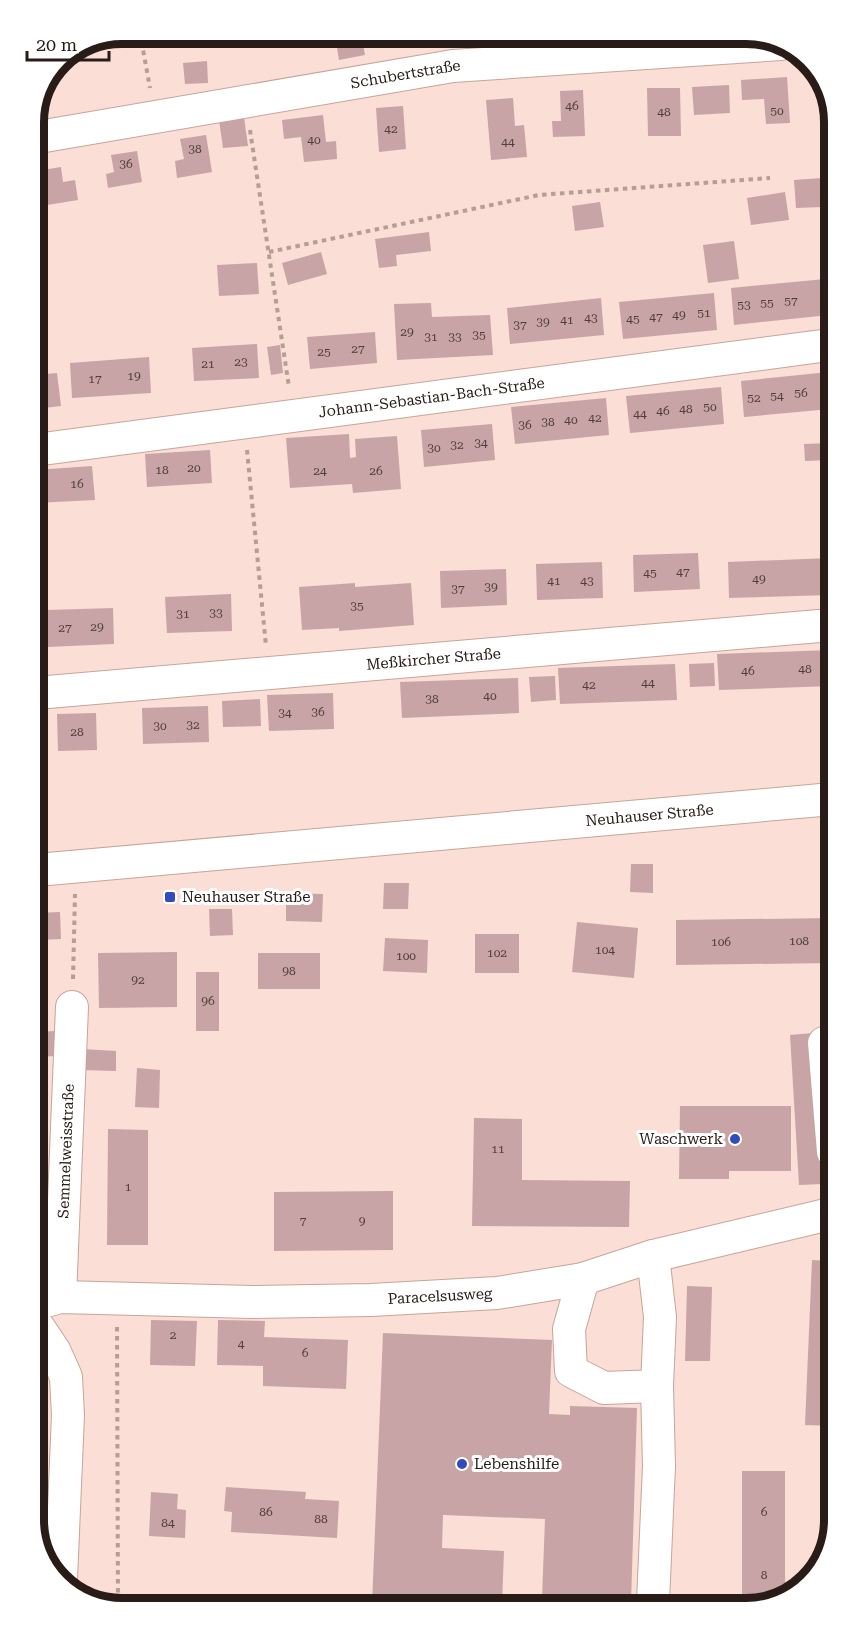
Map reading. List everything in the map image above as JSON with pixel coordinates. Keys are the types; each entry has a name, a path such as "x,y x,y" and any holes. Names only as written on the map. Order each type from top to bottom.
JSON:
{"street":[{"name":"Schubertstraße","path":"44,136 453,66 763,45"},
{"name":"Johann-Sebastian-Bach-Straße","path":"44,449 824,346"},
{"name":"Meßkircher Straße","path":"44,692 824,626"},
{"name":"Neuhauser Straße","path":"44,869 824,800"},
{"name":"Semmelweisstraße","path":"49,1300 72,1007"},
{"name":"Paracelsusweg","path":"49,1300 117,1298 252,1302 371,1300 497,1293 583,1279 652,1256 824,1216"},
{"path":"652,1256 660,1317 657,1386 659,1466 653,1598"},
{"path":"583,1279 569,1329 571,1371 604,1388 657,1386"},
{"path":"44,1336 55,1352 66,1377 68,1415 61,1569"}],"path":[{"path":"142,44 152,118"},
{"path":"246,103 294,416"},
{"path":"268,252 539,195 770,178"},
{"path":"244,423 268,672"},
{"path":"72,1007 76,866"},
{"path":"117,1298 118,1597"}],"building":[{"path":"336,44 363,44 365,55 339,60"},
{"path":"207,61 208,83 185,84 183,63"},
{"path":"787,77 790,123 766,124 764,99 742,100 741,80"},
{"path":"729,85 730,113 694,115 692,87"},
{"path":"647,88 680,88 681,136 648,136"},
{"path":"583,90 585,136 553,137 552,121 561,121 560,91"},
{"path":"513,98 515,126 524,125 527,157 491,160 486,100"},
{"path":"403,106 406,149 379,152 376,108"},
{"path":"323,115 326,142 336,141 337,159 304,162 301,137 284,139 282,120"},
{"path":"244,117 248,146 223,148 219,120"},
{"path":"206,135 212,172 177,178 175,161 184,159 180,139"},
{"path":"137,151 142,182 108,188 106,174 114,172 111,155"},
{"path":"61,167 63,182 75,180 78,200 44,206 44,170"},
{"path":"822,178 824,225 822,207 796,208 794,180"},
{"path":"785,192 789,220 751,225 747,198"},
{"path":"600,202 604,227 575,231 572,206"},
{"path":"429,232 431,251 396,255 397,266 379,268 375,239"},
{"path":"734,241 739,279 708,283 703,245"},
{"path":"321,252 327,274 288,285 282,263"},
{"path":"257,263 259,294 219,296 217,265"},
{"path":"824,279 824,316 734,325 731,288"},
{"path":"714,293 717,330 623,339 619,302"},
{"path":"601,298 604,335 510,344 507,308"},
{"path":"431,303 432,317 490,315 493,355 397,360 394,304"},
{"path":"375,332 377,363 310,369 307,337"},
{"path":"257,344 259,378 194,381 192,348"},
{"path":"280,345 283,373 271,375 267,347"},
{"path":"149,357 151,393 72,398 70,363"},
{"path":"57,373 61,406 44,408 44,374"},
{"path":"824,373 824,410 744,417 741,381"},
{"path":"721,387 724,424 630,433 626,396"},
{"path":"606,398 609,435 515,444 511,407"},
{"path":"492,424 495,460 424,467 421,430"},
{"path":"349,434 350,458 356,457 355,439 397,436 401,489 353,493 352,484 290,488 286,438"},
{"path":"824,443 824,460 805,461 804,444"},
{"path":"210,450 212,483 147,487 145,454"},
{"path":"92,466 95,500 44,503 44,469"},
{"path":"698,553 700,589 634,592 633,555"},
{"path":"824,558 824,595 729,598 728,562"},
{"path":"602,562 603,598 537,600 536,564"},
{"path":"506,569 507,605 441,608 440,571"},
{"path":"355,583 355,587 411,583 414,625 339,631 339,628 302,630 299,587"},
{"path":"231,594 232,631 167,633 165,597"},
{"path":"113,608 114,644 48,647 47,610"},
{"path":"824,650 824,686 719,690 717,654"},
{"path":"714,663 715,686 690,687 689,664"},
{"path":"675,664 677,700 560,704 558,668"},
{"path":"555,676 556,700 531,702 529,677"},
{"path":"518,678 519,713 402,718 400,682"},
{"path":"333,693 334,729 269,731 267,695"},
{"path":"260,699 261,726 223,727 222,701"},
{"path":"208,706 209,742 143,744 142,708"},
{"path":"96,713 97,750 58,751 57,714"},
{"path":"631,864 653,864 653,893 630,892"},
{"path":"384,883 409,883 408,909 383,909"},
{"path":"286,893 323,894 322,922 286,921"},
{"path":"209,909 232,909 233,935 210,936"},
{"path":"60,912 61,939 44,940 44,913"},
{"path":"824,918 824,963 676,965 676,920"},
{"path":"577,922 638,928 634,978 572,972"},
{"path":"475,934 519,934 519,973 475,973"},
{"path":"385,938 428,940 427,973 383,971"},
{"path":"177,952 177,1007 99,1008 98,953"},
{"path":"258,953 320,953 320,989 258,989"},
{"path":"196,972 219,972 219,1031 196,1031"},
{"path":"55,1031 56,1056 44,1057 44,1032"},
{"path":"813,1033 822,1184 799,1185 790,1035"},
{"path":"82,1049 116,1051 116,1071 81,1070"},
{"path":"137,1068 160,1070 159,1108 135,1107"},
{"name":"Waschwerk","path":"680,1106 791,1106 791,1171 729,1171 729,1179 679,1179"},
{"path":"474,1118 522,1119 522,1180 630,1181 629,1227 472,1226"},
{"path":"108,1129 148,1130 148,1245 107,1245"},
{"path":"393,1191 393,1250 274,1251 274,1192"},
{"path":"812,1260 824,1261 824,1426 805,1425"},
{"path":"687,1286 712,1287 710,1361 685,1361"},
{"path":"151,1320 197,1321 195,1366 150,1365"},
{"path":"218,1320 265,1321 264,1337 348,1340 346,1389 263,1386 263,1366 217,1365"},
{"name":"Lebenshilfe","path":"383,1333 552,1340 549,1414 570,1415 570,1406 637,1408 631,1598 542,1598 545,1519 443,1515 442,1548 504,1551 502,1598 372,1597"},
{"path":"742,1471 785,1471 785,1587 762,1596 742,1598"},
{"path":"226,1487 306,1492 305,1499 339,1501 337,1538 231,1532 232,1512 224,1511"},
{"path":"151,1492 178,1494 177,1509 186,1510 185,1538 149,1536"}],"place":[{"name":"Neuhauser Straße","path":"170,897"},
{"name":"Waschwerk","path":"735,1139"},
{"name":"Lebenshilfe","path":"462,1464"}]}
